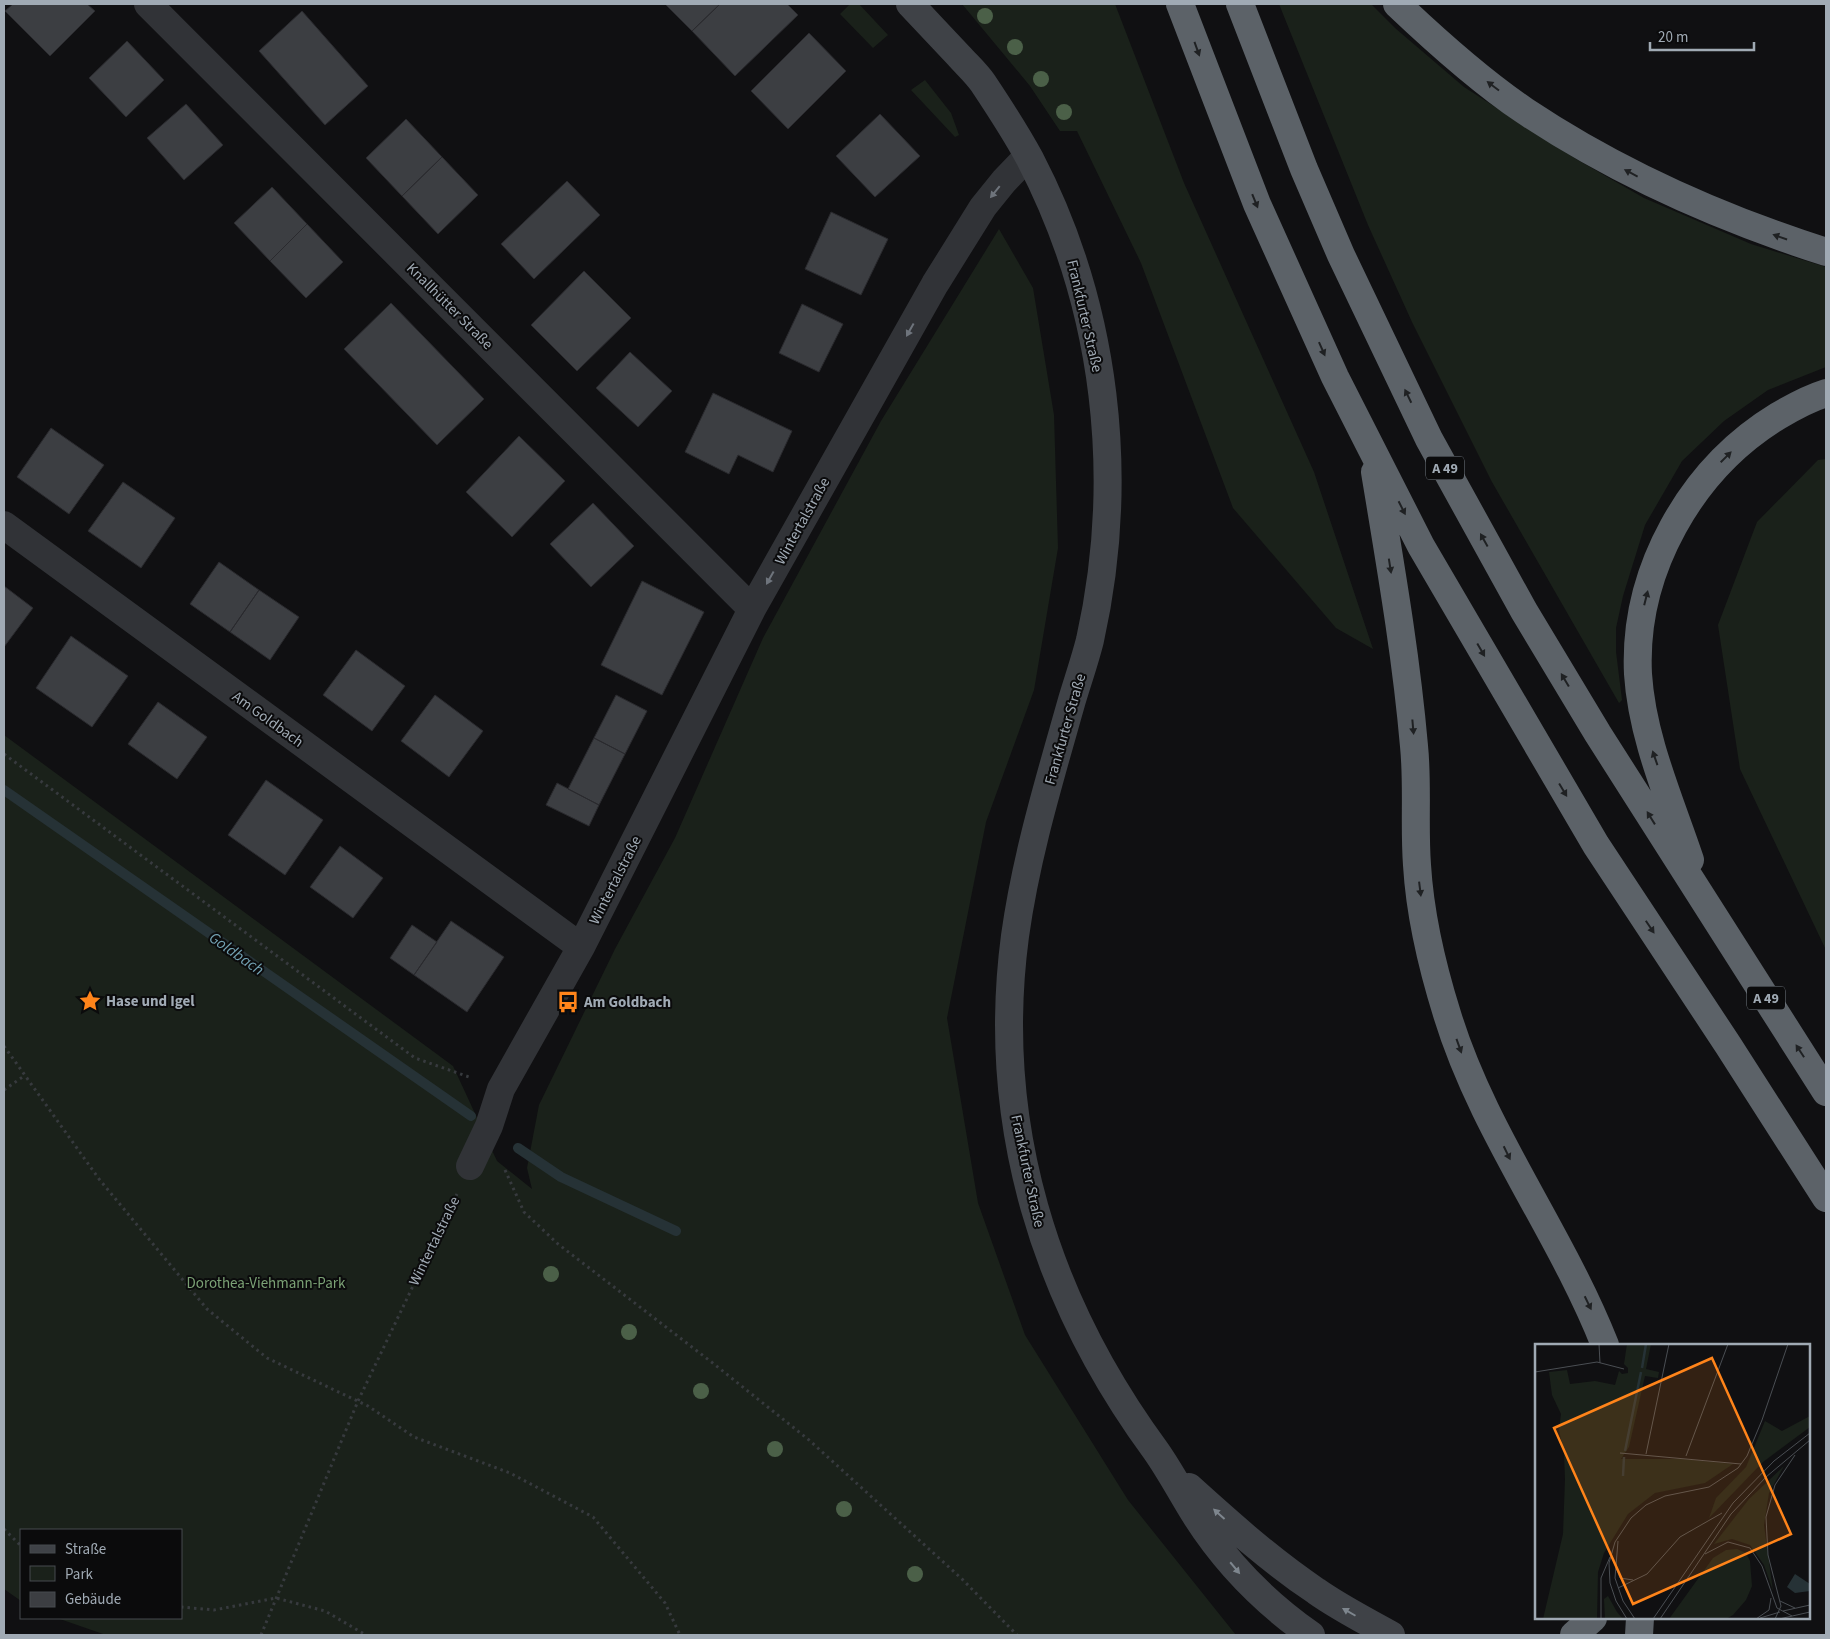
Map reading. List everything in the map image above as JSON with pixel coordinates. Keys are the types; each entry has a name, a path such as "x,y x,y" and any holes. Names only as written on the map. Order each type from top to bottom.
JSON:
{"highway":[{"path":"1180,4 1257,204 1335,377 1421,546 1596,845 1734,1053 1826,1198"},
{"name":"A 49","path":"1240,4 1304,169 1341,255 1429,439 1524,611 1598,734 1826,1092"},
{"path":"1397,4 1479,76 1524,110 1586,149 1648,183 1711,210 1826,252"},
{"path":"1705,904 1650,742 1642,708 1638,674 1639,638 1644,604 1660,554 1677,519 1714,469 1737,446 1762,426 1826,393"},
{"path":"1371,449 1408,682 1416,765 1417,867 1424,918 1434,968 1448,1016 1465,1063 1516,1172 1590,1307 1605,1344"},
{"path":"1574,1635 1592,1619"},
{"path":"1639,1635 1640,1619"}],"main road":[{"name":"Frankfurter Straße","path":"910,4 980,79 1028,156 1054,211 1070,252 1085,301 1096,352 1104,403 1108,481 1107,525 1101,585 1089,644 1037,827 1024,882 1015,937 1010,993 1013,1096 1018,1143 1029,1191 1042,1235 1058,1277 1099,1362 1126,1407 1170,1470"},
{"path":"1170,1470 1194,1513 1220,1551 1236,1570 1269,1602 1311,1635"},
{"path":"1170,1470 1241,1534 1281,1566 1317,1592 1392,1635"}],"street":[{"name":"Knallhütter Straße","path":"148,4 752,609"},
{"name":"Wintertalstraße","path":"470,1166 489,1126 501,1089 581,947 752,609 935,284 983,207 1028,156"},
{"name":"Am Goldbach","path":"4,526 581,947"}],"path":[{"path":"4,754 415,1058 501,1089"},
{"path":"4,1046 99,1179 207,1309 267,1358 358,1401 414,1437 510,1473 593,1518 665,1603 680,1635"},
{"path":"4,1090 24,1076"},
{"path":"489,1126 509,1182 524,1212 558,1244 809,1440 962,1578 1017,1635"},
{"name":"Wintertalstraße","path":"261,1635 358,1401 470,1166"},
{"path":"4,1528 20,1545"},
{"path":"182,1607 214,1610 276,1598 325,1611 366,1635"}],"green space":[{"path":"850,4 859,4 888,35 873,48 840,14"},
{"path":"962,4 1115,4 1184,183 1314,472 1373,649 1336,628 1233,508 1141,263 1077,131 1060,131 1030,86"},
{"path":"1279,4 1371,4 1395,28 1464,87 1576,159 1644,198 1751,244 1826,267 1826,367 1768,390 1724,421 1682,461 1645,525 1623,596 1616,628 1616,652 1622,700 1619,703 1492,482 1412,322 1368,225"},
{"path":"925,80 951,113 959,135 955,137 911,90"},
{"name":"Dorothea-Viehmann-Park","path":"999,229 1033,288 1054,415 1058,548 1034,690 986,822 947,1018 978,1203 1025,1335 1128,1500 1236,1635 106,1635 60,1619 182,1619 182,1529 20,1529 20,1600 4,1589 4,735 453,1066 497,1161 532,1189 527,1168 539,1105 615,949 675,838 763,638 881,421"},
{"path":"1826,459 1826,950 1740,769 1718,625 1757,522 1818,460"}],"building":[{"path":"13,4 87,4 95,11 50,56 5,11"},
{"path":"665,4 720,4 692,31"},
{"path":"720,4 787,4 798,15 735,76 692,31"},
{"path":"302,11 368,86 325,125 259,51"},
{"path":"809,33 846,71 788,129 751,91"},
{"path":"127,41 164,80 126,117 89,78"},
{"path":"186,104 223,145 184,180 147,138"},
{"path":"880,114 920,156 875,197 836,156"},
{"path":"406,119 442,157 402,196 366,158"},
{"path":"442,157 478,195 438,234 402,196"},
{"path":"567,181 600,215 534,279 501,244"},
{"path":"272,187 307,224 270,261 234,223"},
{"path":"831,212 888,239 861,295 805,269"},
{"path":"307,224 343,262 306,298 270,261"},
{"path":"584,271 631,318 577,371 531,325"},
{"path":"391,303 484,399 437,445 344,349"},
{"path":"802,304 843,324 819,372 779,353"},
{"path":"630,352 672,391 638,427 596,388"},
{"path":"713,393 792,431 773,472 738,455 729,474 685,452"},
{"path":"51,428 104,465 69,514 17,477"},
{"path":"519,436 565,481 512,537 466,492"},
{"path":"123,482 175,518 141,568 88,531"},
{"path":"593,503 634,546 591,587 550,544"},
{"path":"219,562 259,590 230,632 190,604"},
{"path":"642,581 704,612 662,695 601,665"},
{"path":"4,586 33,608 4,647"},
{"path":"259,590 299,617 270,660 230,632"},
{"path":"71,636 128,676 92,727 36,688"},
{"path":"356,650 405,686 372,731 323,695"},
{"path":"435,695 483,731 449,777 401,741"},
{"path":"616,695 647,711 625,754 594,738"},
{"path":"158,702 207,737 177,779 128,744"},
{"path":"594,738 625,754 599,805 568,789"},
{"path":"266,780 323,820 285,875 228,835"},
{"path":"557,783 599,805 589,826 546,805"},
{"path":"340,846 383,878 353,918 310,887"},
{"path":"451,921 504,957 467,1012 414,975"},
{"path":"412,925 437,942 414,975 390,958"}],"waterway":[{"name":"Goldbach","path":"4,790 471,1116"},
{"path":"518,1148 561,1177 676,1231"}],"place":[{"name":"Hase und Igel","path":"90,1001"},
{"name":"Am Goldbach","path":"568,1002"}]}
